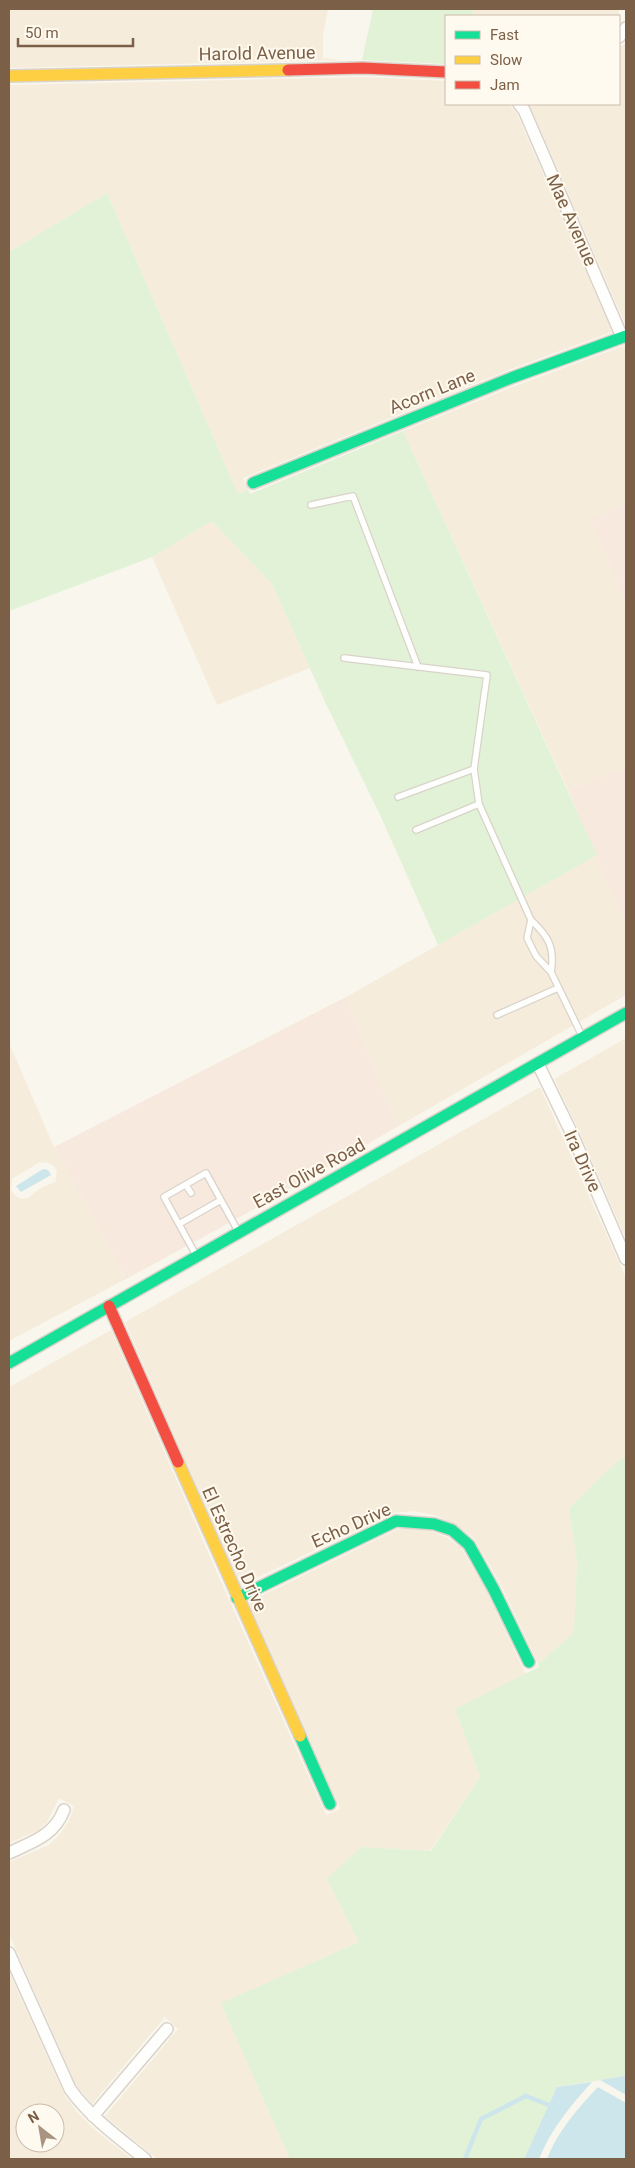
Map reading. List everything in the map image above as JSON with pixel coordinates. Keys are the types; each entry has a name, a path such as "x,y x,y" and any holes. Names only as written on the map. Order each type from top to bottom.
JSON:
{"street":[{"name":"Harold Avenue","path":"9,76 363,68 445,72"},
{"name":"Mae Avenue","path":"520,105 524,110 624,337"},
{"name":"Acorn Lane","path":"254,483 503,381 624,337"},
{"name":"East Olive Road","path":"9,1363 626,1013"},
{"name":"Ira Drive","path":"538,1064 572,1134 626,1259"},
{"name":"El Estrecho Drive","path":"109,1306 330,1804"},
{"name":"Echo Drive","path":"237,1598 396,1521 415,1520 434,1523 452,1531 467,1542 492,1586 529,1662"},
{"path":"9,1853 43,1838 54,1829 64,1810"},
{"path":"9,1953 70,2089 93,2116 145,2159"},
{"path":"93,2116 167,2029"}],"lane":[{"path":"311,505 353,496 418,667"},
{"path":"344,658 486,675 474,769 479,804 531,920 546,934 554,956 551,972"},
{"path":"398,797 474,769"},
{"path":"416,830 479,804"},
{"path":"531,920 527,938 536,956 551,972 583,1038"},
{"path":"497,1015 558,988"},
{"path":"197,1257 164,1197 206,1173 238,1232"},
{"path":"186,1185 191,1193"},
{"path":"179,1224 221,1200"},
{"path":"197,1204 201,1211"}],"shaded area":[{"path":"9,9 328,9 323,36 323,58 341,60 9,68"},
{"path":"474,9 618,9 619,15 472,15"},
{"path":"626,43 626,326 529,105 620,105 620,46"},
{"path":"364,77 445,81 445,105 510,105 517,114 612,332 508,370 243,478 248,489 238,494 107,193 9,252 9,85"},
{"path":"626,345 626,503 590,519 626,605 626,767 568,790 403,431 515,386"},
{"path":"626,503 626,605 590,519"},
{"path":"212,521 272,584 310,668 217,705 152,557"},
{"path":"626,767 626,927 568,790"},
{"path":"597,855 626,927 626,995 397,1127 346,997"},
{"path":"346,997 397,1127 240,1217 126,1279 54,1147"},
{"path":"626,1038 626,1239 554,1079"},
{"path":"9,1043 54,1147 126,1279 9,1341","holes":["40,1162 49,1163 57,1171 55,1182 42,1187 28,1198 22,1199 16,1196 11,1190 12,1179"]},
{"path":"540,1087 626,1278 626,1458 621,1458 569,1508 577,1562 574,1633 538,1664 500,1583 474,1538 455,1524 434,1515 414,1511 392,1513 240,1586 125,1322"},
{"path":"111,1330 326,1815 340,1809 247,1603 398,1529 415,1528 433,1532 448,1538 461,1548 486,1590 525,1673 528,1672 521,1678 455,1709 480,1777 430,1851 361,1847 359,1942 222,2003 290,2159 157,2159 105,2116 178,2029 165,2017 92,2104 76,2085 9,1934 9,1862 49,1845 69,1821 74,1806 59,1798 47,1822 39,1830 9,1843 9,1387"},
{"path":"9,1972 64,2094 76,2111 94,2129 132,2159 9,2159"}],"green space":[{"path":"373,9 474,9 472,15 445,15 445,64 362,60"},
{"path":"107,193 238,494 248,489 250,494 403,431 597,855 438,945 381,817 326,704 272,584 212,521 152,557 9,611 9,252"},
{"path":"621,1458 626,1458 626,2076 557,2087 524,2159 290,2159 221,2003 359,1942 327,1879 361,1847 431,1851 480,1777 455,1709 539,1667 538,1664 574,1633 577,1562 569,1508"}],"water":[{"path":"43,1169 48,1170 51,1175 21,1192 16,1186"},
{"path":"626,2076 626,2095 600,2080"},
{"path":"592,2082 562,2118 549,2138 539,2159 524,2159 557,2087"},
{"path":"598,2087 626,2103 626,2159 547,2159 562,2130"}],"waterway":[{"path":"465,2159 481,2119 526,2096 554,2107"}],"traffic: fast":[{"path":"253,483 511,378 626,336"},
{"path":"9,1363 626,1013"},
{"path":"237,1598 396,1521 434,1524 452,1530 469,1545 494,1590 529,1662"},
{"path":"300,1736 330,1804"}],"traffic: slow":[{"path":"9,76 288,70"},
{"path":"178,1462 300,1736"}],"traffic: jam":[{"path":"288,70 363,68 445,72"},
{"path":"109,1306 178,1462"}]}
